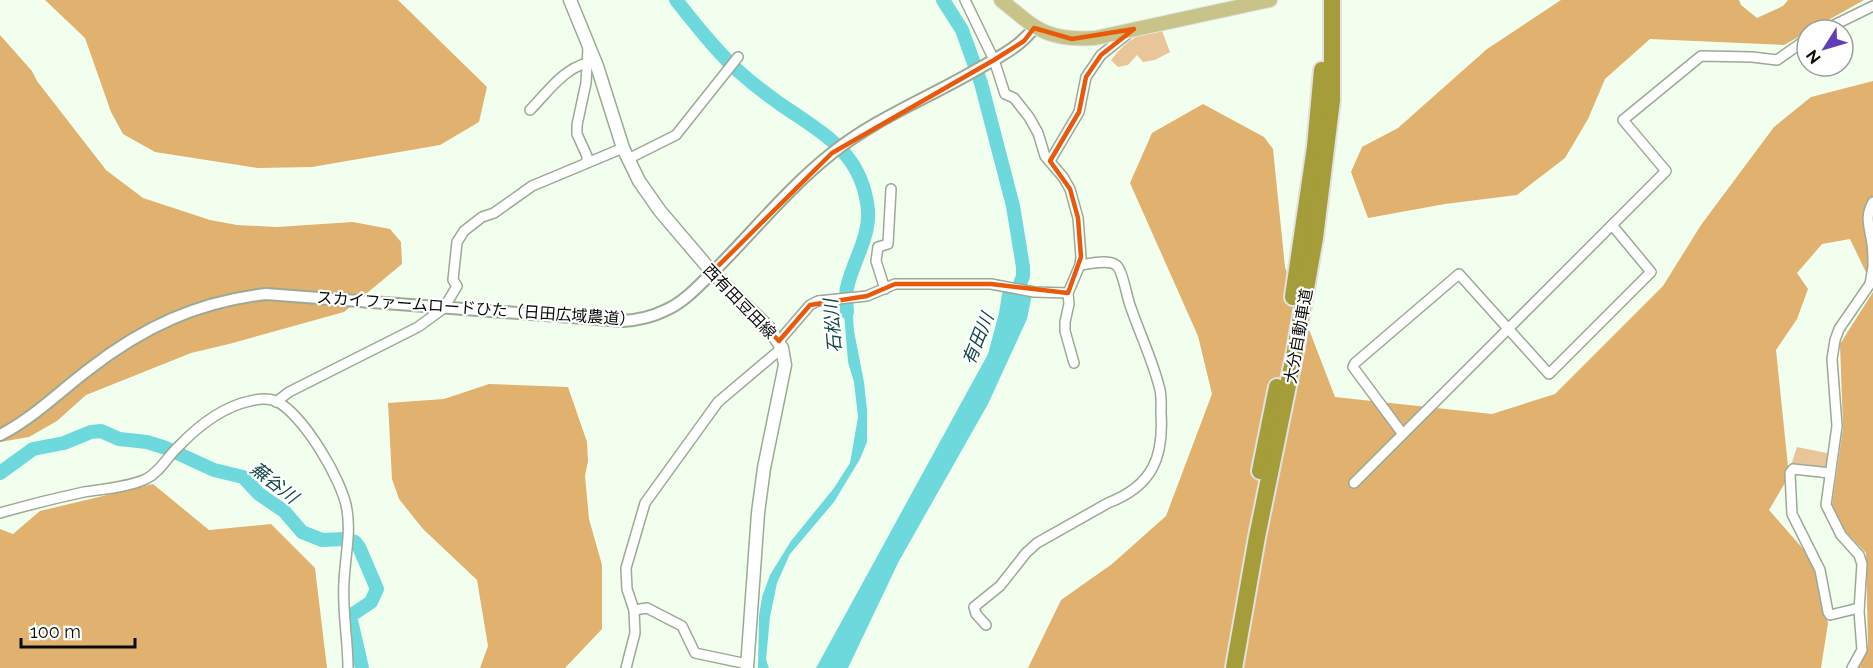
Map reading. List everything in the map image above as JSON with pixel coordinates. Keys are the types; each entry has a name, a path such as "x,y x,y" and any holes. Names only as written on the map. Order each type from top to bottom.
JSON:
{"highway":[{"name":"大分自動車道","path":"1234,668 1315,238 1332,100 1327,21 1322,0"},
{"name":"大分自動車道","path":"1223,668 1286,342 1315,147 1327,21 1332,0"}],"main road":[{"name":"西有田豆田線","path":"570,0 588,41 625,154 639,181 660,211 712,272 768,328 781,345 785,365 764,468 758,513 747,666"},
{"path":"1001,0 1034,28 1055,36 1072,39 1095,38 1270,0"}],"street":[{"path":"965,0 994,60 1005,94 1014,98 1029,117 1038,133 1044,156 1071,189 1078,218 1081,246 1080,265 1068,293 1069,304 1065,331 1074,363"},
{"path":"1848,18 1873,6"},
{"name":"スカイファームロードひた（日田広域農道）","path":"0,435 35,413 88,370 134,338 165,321 233,298 266,294 623,321 644,319 668,310 688,295 800,181 832,153 880,122 994,60 1024,41 1034,28"},
{"path":"1050,161 1079,112 1086,77 1101,55 1134,29"},
{"path":"587,162 587,156 577,134 577,124 586,83 588,41"},
{"path":"1354,483 1666,171 1623,120 1701,56 1778,60 1795,48"},
{"path":"276,402 289,392 418,327 444,308 457,286 453,280 457,242 464,231 532,186 587,162 625,154 675,135 738,57"},
{"path":"530,110 568,71 587,63"},
{"path":"885,289 876,261 878,247 888,244 891,189"},
{"path":"1852,668 1862,650 1859,608 1862,564 1859,555 1841,535 1826,505 1837,426 1833,359 1835,340 1844,320 1870,284 1873,245 1867,213 1873,202"},
{"path":"1402,433 1353,367 1355,363 1459,274 1549,374 1651,272 1612,225"},
{"path":"986,625 976,614 974,607 1000,586 1026,553 1037,543 1108,503 1120,499 1141,482 1156,465 1160,452 1162,432 1160,389 1130,308 1120,270 1115,264 1108,263 1080,265"},
{"path":"626,668 634,633 634,610 627,589 626,568 645,503 718,402 781,345 810,305 818,301 857,298 895,284 991,284 1034,292 1068,293"},
{"path":"0,513 148,478 207,420 248,401 266,398 276,402 287,409 303,425 323,453 347,506 350,527 344,583 348,668"},
{"path":"1830,473 1792,469 1790,473 1792,514 1820,570 1830,615 1859,608"},
{"path":"634,610 647,608 682,626 695,652 747,666"}],"highlighted area":[{"path":"1034,28 1072,39 1134,29 1101,55 1086,77 1079,112 1050,161 1070,189 1078,218 1081,257 1068,293 991,284 895,284 867,296 810,305 779,341 712,272 832,153 994,60 1024,41"}],"shaded area":[{"path":"45,0 398,0 487,87 479,122 440,145 312,167 258,168 155,152 123,134 111,112 85,38"},
{"path":"1561,0 1739,0 1741,5 1757,18 1783,6 1788,0 1864,0 1832,18 1795,18 1795,39 1784,45 1650,39 1605,79 1588,119 1565,158 1517,195 1445,204 1368,218 1351,172 1362,147 1398,128 1487,49"},
{"path":"1161,28 1170,52 1155,60 1143,62 1137,55 1128,65 1118,67 1111,60 1122,47 1133,39"},
{"path":"0,35 32,71 37,81 106,170 143,198 210,220 237,225 277,227 353,222 390,229 401,242 402,264 344,312 191,353 86,395 57,421 29,437 0,442"},
{"path":"1873,81 1873,287 1850,239 1822,244 1797,273 1808,289 1797,319 1776,350 1789,476 1769,510 1811,558 1828,623 1821,668 1028,668 1061,600 1112,564 1166,516 1212,394 1198,336 1130,183 1152,133 1203,104 1264,137 1273,149 1285,267 1335,397 1492,414 1555,394 1663,286 1701,225 1774,127 1811,97"},
{"path":"1873,292 1873,668 1859,668 1868,648 1866,553 1846,532 1832,505 1843,428 1840,344"},
{"path":"489,384 568,387 587,442 588,461 585,476 589,519 602,565 602,629 565,668 480,668 488,646 477,580 423,529 399,499 392,479 388,403 444,399"},
{"path":"1797,447 1832,454 1823,473 1790,468"},
{"path":"153,484 209,530 271,524 315,568 327,668 0,668 0,529 13,534 40,511"}],"water":[{"path":"1003,288 1032,294 1027,319 988,404 899,561 848,668 816,668 988,354"},
{"path":"843,301 852,301 854,331 867,410 867,442 860,459 834,502 790,554 777,583 770,617 766,660 769,668 758,668 759,616 762,597 770,575 791,541 834,488 850,463 858,417 854,382 848,362"}],"waterway":[{"name":"石松川","path":"676,0 736,69 766,94 824,134 853,165 865,193 868,220 864,239 847,287 847,312"},
{"name":"有田川","path":"943,0 962,30 981,83 1013,206 1023,267 1023,276 1014,300"},
{"name":"蕪谷川","path":"0,473 33,449 64,443 91,432 101,431 119,439 147,442 166,448 214,470 243,477 259,494 284,511 302,532 322,540 345,539 355,542 359,547 377,589 371,602 350,616 362,668"}]}
